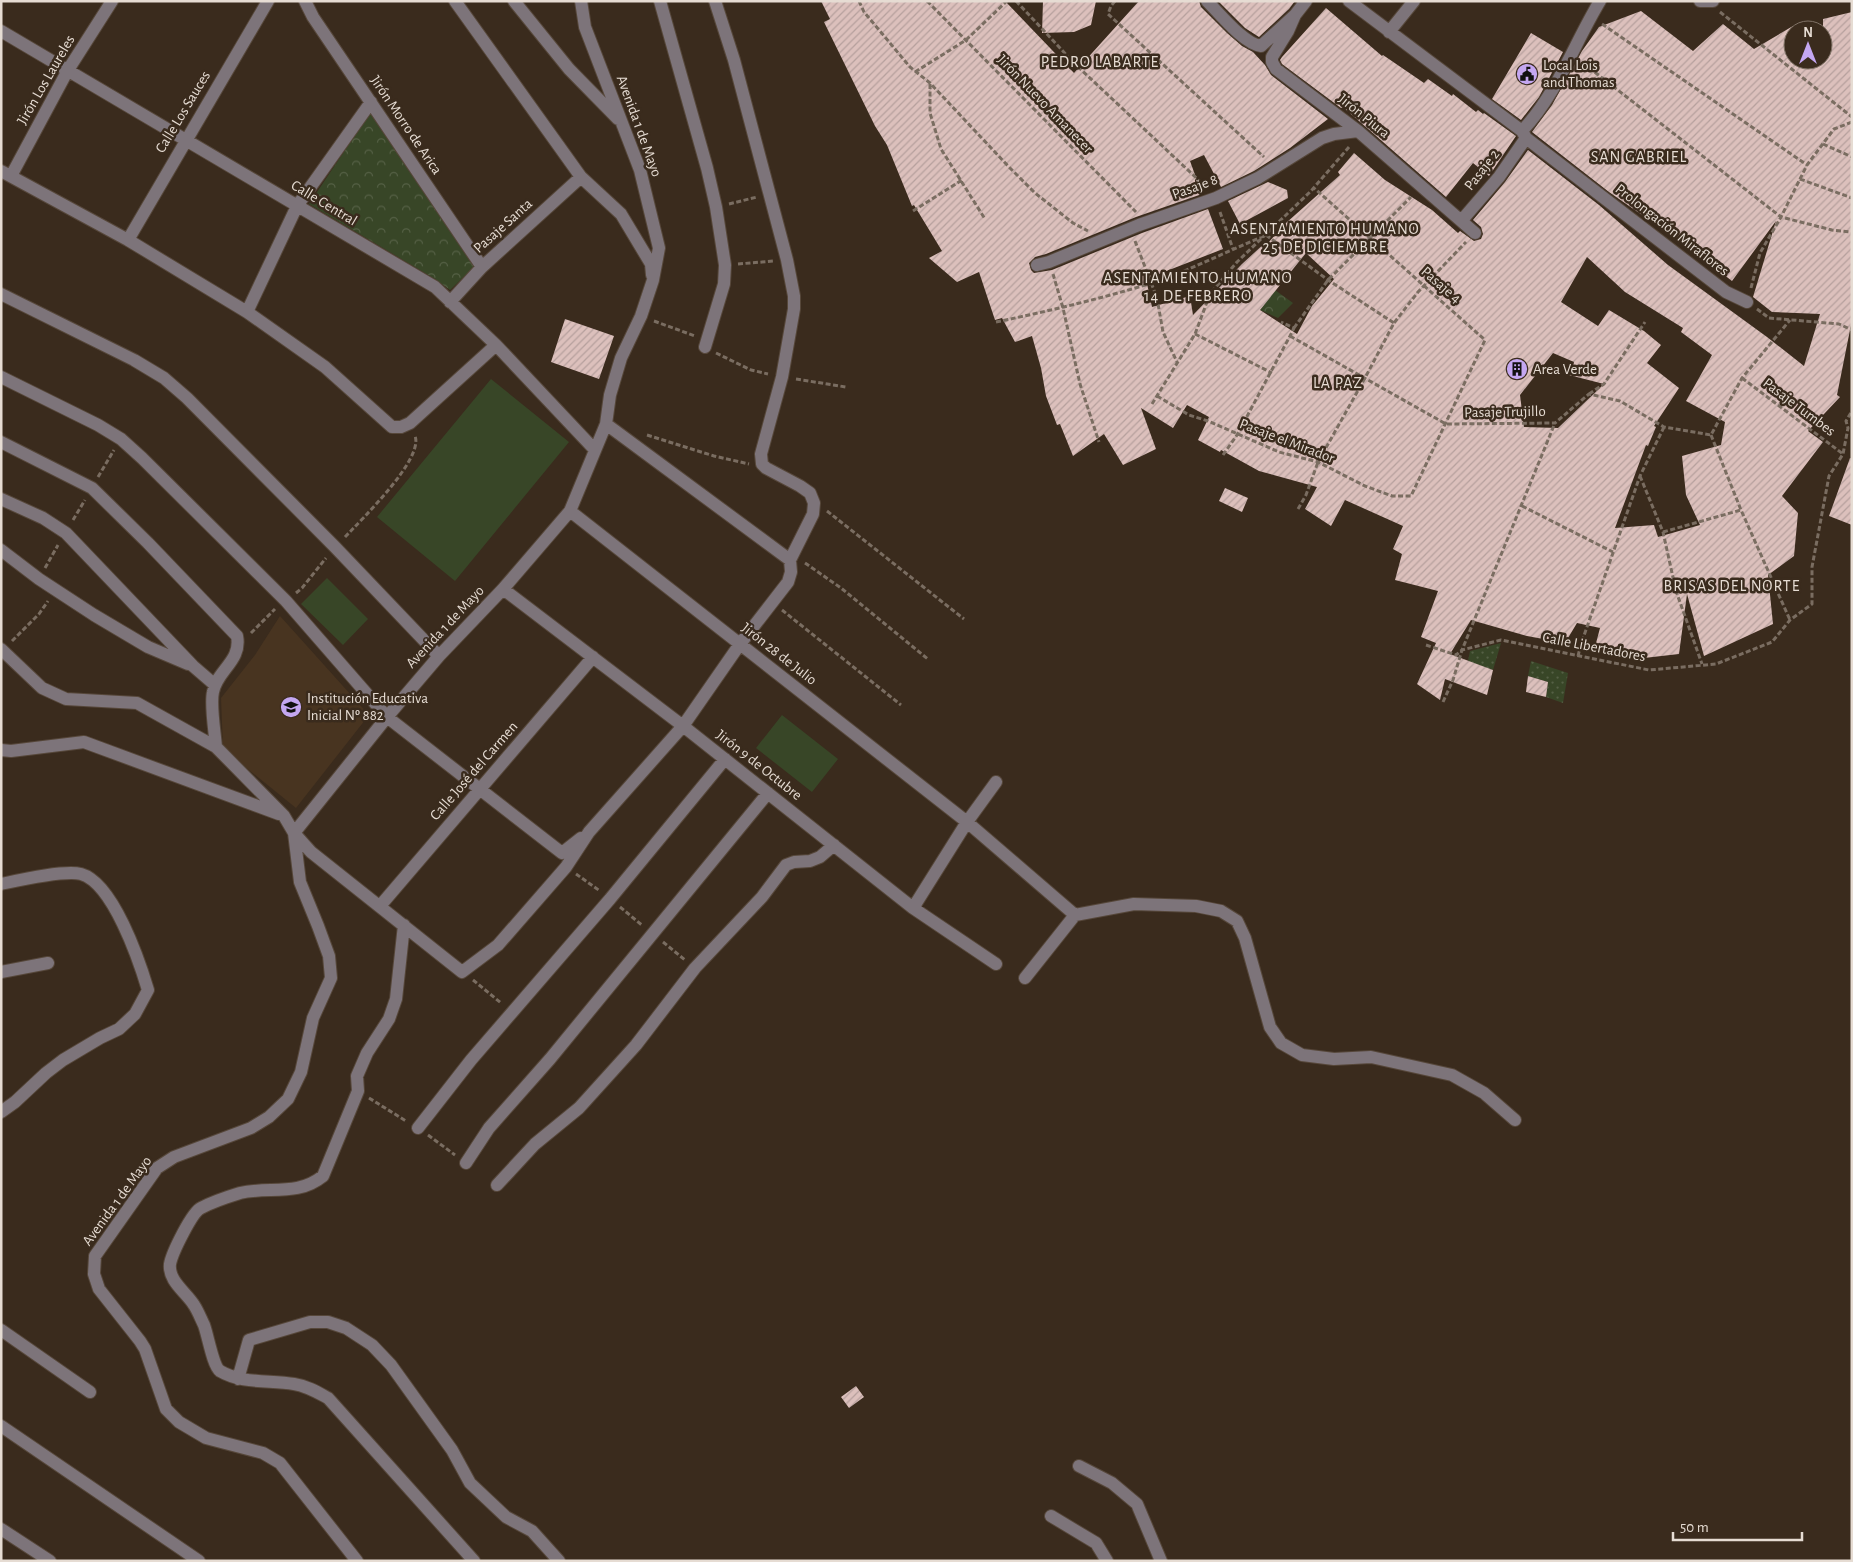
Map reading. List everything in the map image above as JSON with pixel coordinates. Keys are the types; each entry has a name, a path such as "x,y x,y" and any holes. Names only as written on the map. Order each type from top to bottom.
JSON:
{"street":[{"name":"Jirón Los Laureles","path":"6,173 112,1"},
{"name":"Calle Los Sauces","path":"128,240 268,1"},
{"name":"Jirón Morro de Arica","path":"305,1 313,17 482,267"},
{"path":"455,1 581,177 621,214 651,264 653,280"},
{"path":"514,1 569,69 622,123"},
{"name":"Avenida 1 de Mayo","path":"357,1561 280,1463 263,1453 206,1438 179,1422 166,1409 145,1349 140,1340 99,1289 94,1274 96,1256 157,1168 174,1157 251,1128 269,1117 288,1099 301,1072 313,1018 330,978 329,956 300,882 294,833 387,716 438,656 502,589 570,511 606,424 610,395 621,358 641,316 653,280 659,248 640,170 584,27 581,1"},
{"path":"660,1 707,168 716,207 725,265 724,284 705,347"},
{"path":"2,650 42,688 66,698 137,703 216,747 284,816 294,833 311,852 462,972 498,945 566,867 589,832 683,726 740,644 788,582 792,572 791,557 813,514 814,503 810,493 800,486 770,472 762,464 761,454 782,377 794,309 793,288 734,60 714,1"},
{"path":"1207,1 1247,40 1254,45 1261,46 1296,15 1306,1"},
{"name":"Prolongación Miraflores","path":"1349,1 1524,134 1726,292 1747,302"},
{"path":"1389,32 1414,1"},
{"name":"Pasaje 2","path":"1462,220 1499,177 1548,97 1600,1"},
{"name":"Jirón Piura","path":"1296,15 1288,31 1274,51 1272,62 1276,68 1360,132 1475,232"},
{"name":"Calle Central","path":"1,30 435,287 496,345 595,450"},
{"path":"246,312 297,206 371,102"},
{"name":"Pasaje 8","path":"1043,263 1148,221 1216,198 1276,168 1322,138 1334,134 1360,132"},
{"path":"6,173 128,240 246,312 326,367 392,427 401,428 410,423 496,345"},
{"name":"Pasaje Santa","path":"450,302 482,267 581,177"},
{"path":"1,294 134,360 164,378 187,398 307,518 438,656"},
{"path":"1,377 98,425 121,440 142,458 286,601 387,716 479,789 562,853 589,832"},
{"path":"606,424 791,557"},
{"path":"1,442 92,488 148,543 237,636 239,646 233,660 215,685 212,694 216,747"},
{"path":"1,499 43,518 66,532 193,666 215,685"},
{"name":"Jirón 28 de Julio","path":"570,511 967,822 1075,915"},
{"path":"1,550 55,590 148,647 193,666"},
{"name":"Jirón 9 de Octubre","path":"502,589 683,726 913,908 996,964"},
{"name":"Calle José del Carmen","path":"380,906 593,657"},
{"path":"1,750 11,751 84,742 284,816"},
{"path":"418,1128 466,1067 610,899 725,759"},
{"path":"913,908 967,822 996,782"},
{"path":"466,1163 489,1128 550,1060 768,793"},
{"path":"497,1184 535,1144 579,1108 636,1045 695,968 762,897 786,865 794,862 810,861 820,857 834,845"},
{"path":"1,884 39,876 78,873 89,877 100,885 125,926 148,990 136,1014 119,1029 94,1041 63,1060 1,1112"},
{"path":"1025,978 1075,915 1134,904 1196,906 1221,911 1237,921 1245,938 1270,1026 1281,1043 1302,1055 1334,1060 1371,1057 1452,1075 1484,1093 1515,1120"},
{"path":"404,925 396,999 389,1019 357,1076 358,1091 323,1176 312,1184 296,1189 241,1193 200,1208 177,1245 170,1264 172,1277 194,1305 211,1346 218,1370 238,1379 295,1384 312,1389 328,1398 474,1561"},
{"path":"1,972 48,963"},
{"path":"238,1379 249,1340 310,1322 328,1322 346,1328 372,1345 391,1365 452,1450 470,1483 506,1517 532,1531 559,1561"},
{"path":"1,1330 90,1392"},
{"path":"1,1426 199,1561"},
{"path":"1079,1466 1112,1483 1137,1504 1161,1561"},
{"path":"1051,1516 1096,1543 1107,1561"},
{"path":"1,1529 50,1561"}],"path":[{"path":"859,1 864,12 915,72 930,83 1035,193 1073,222 1106,239"},
{"name":"Jirón Nuevo Amanecer","path":"927,1 1118,195 1148,221"},
{"path":"915,72 966,40 1007,1"},
{"path":"1016,1 1075,64 1216,198 1233,249"},
{"path":"1115,1 1108,14 1276,168"},
{"path":"1707,2 1852,117"},
{"path":"1591,16 1807,165"},
{"path":"1572,54 1781,216 1832,230 1852,232"},
{"path":"930,83 930,113 941,149 985,219"},
{"path":"1852,122 1834,129 1807,165 1760,253 1747,302 1769,318 1839,324 1852,330"},
{"path":"1152,404 1195,334 1210,294 1236,262 1314,188 1360,132"},
{"path":"1823,144 1852,157"},
{"path":"1800,179 1852,198"},
{"path":"913,211 962,180"},
{"path":"1223,455 1237,435 1272,373 1294,328 1328,280 1422,186"},
{"name":"Pasaje 4","path":"1314,188 1486,340 1446,424"},
{"path":"716,207 768,194"},
{"path":"1130,229 1152,283 1163,332 1177,362"},
{"path":"1298,509 1306,495 1318,462 1394,323 1424,286 1475,232"},
{"path":"996,322 1063,308 1168,278 1266,234"},
{"path":"1266,234 1328,280 1394,323"},
{"path":"725,265 787,260"},
{"path":"1043,263 1063,308 1080,384 1099,442"},
{"path":"641,316 700,337 705,347 751,370 846,387"},
{"path":"1711,435 1742,378 1790,320"},
{"path":"1281,322 1294,328"},
{"name":"Pasaje Trujillo","path":"1290,336 1446,424 1555,423 1589,394 1604,384 1645,322"},
{"path":"1195,334 1272,373"},
{"name":"Pasaje Tumbes","path":"1742,378 1844,454"},
{"path":"1589,394 1620,401 1664,427 1711,435"},
{"name":"Pasaje el Mirador","path":"1157,396 1190,416 1208,421 1279,452 1318,462 1364,486 1392,496 1411,496 1446,424"},
{"name":"Calle Libertadores","path":"1426,645 1456,655 1462,650 1501,640 1649,670 1716,664 1772,642 1790,620 1812,604 1812,567 1829,476 1844,454 1850,429 1846,421 1852,411"},
{"path":"1443,702 1453,680 1462,650 1555,423"},
{"path":"1578,656 1640,476 1664,427"},
{"path":"644,434 744,464 762,464"},
{"path":"1711,435 1741,510 1790,620"},
{"path":"39,579 121,440"},
{"path":"1640,476 1663,532 1676,591 1702,664"},
{"path":"814,503 831,513 964,619"},
{"path":"1522,506 1614,552"},
{"path":"1663,532 1741,510"},
{"path":"791,557 840,588 929,660"},
{"path":"2,650 39,614 55,590"},
{"path":"772,602 900,705"},
{"path":"566,867 610,899 695,968"},
{"path":"462,972 513,1013"}],"shaded area":[{"name":"Institución Educativa Inicial Nº 882","path":"280,616 369,715 296,808 223,749 221,698 255,655"}],"green space":[{"path":"370,113 474,267 450,290 435,279 309,204"},
{"path":"1275,290 1293,303 1278,318 1260,310"},
{"path":"491,379 569,442 455,581 377,517"},
{"path":"327,578 368,619 343,645 301,604"},
{"path":"1501,643 1493,670 1468,661 1470,651"},
{"path":"1531,661 1568,673 1563,703 1546,697 1548,682 1528,676"},
{"path":"782,715 838,759 812,792 756,748"}],"building":[{"path":"821,1 1005,1 1074,73 1139,1 1199,1 1201,7 1227,33 1242,46 1253,52 1271,75 1328,119 1290,148 1254,171 1221,187 1204,155 1190,161 1202,194 1136,217 1035,257 1029,263 1034,273 1052,270 1142,233 1208,209 1223,249 1146,279 1152,307 1190,296 1193,315 1242,264 1266,242 1268,243 1286,223 1340,175 1338,172 1354,153 1385,180 1432,210 1458,233 1460,231 1474,241 1481,239 1483,234 1481,227 1473,220 1505,182 1528,150 1599,205 1668,265 1804,366 1820,314 1772,312 1753,297 1776,221 1732,281 1691,249 1609,192 1532,132 1552,105 1582,51 1599,27 1641,11 1693,51 1723,24 1754,49 1783,32 1783,70 1833,70 1833,20 1823,19 1852,12 1852,320 1837,395 1840,397 1808,431 1823,442 1782,496 1798,513 1794,556 1768,575 1773,624 1704,656 1687,594 1679,654 1644,658 1595,647 1600,628 1577,623 1565,643 1527,636 1471,620 1450,654 1493,670 1487,695 1445,679 1440,700 1417,684 1436,643 1421,637 1438,591 1395,580 1402,554 1393,549 1403,526 1345,500 1331,526 1305,509 1317,487 1259,471 1221,450 1220,452 1198,440 1209,417 1187,405 1173,428 1141,408 1156,449 1123,465 1104,434 1073,456 1060,424 1057,425 1046,396 1032,336 1015,342 1002,318 995,320 979,272 957,282 929,258 942,251 914,205 912,206 887,145 875,126 824,22 830,19","holes":["1306,253 1334,279 1312,306 1297,334 1260,310","1587,257 1625,292 1683,328 1681,332 1712,355 1686,401 1725,422 1721,445 1682,456 1686,495 1700,525 1658,537 1654,525 1615,528 1646,445 1648,446 1656,427 1654,426 1679,388 1647,363 1661,345 1644,331 1609,310 1598,326 1561,302","1553,353 1574,362 1569,375 1604,384 1558,428 1524,427 1520,395"]},
{"path":"1043,1 1096,1 1091,25 1074,32 1042,33"},
{"path":"1218,1 1295,1 1259,37 1245,28"},
{"path":"1326,8 1382,56 1424,83 1428,79 1452,96 1453,94 1476,112 1478,110 1484,113 1516,136 1489,176 1473,163 1446,197 1343,107 1341,108 1282,64 1280,60 1282,57"},
{"name":"Local Lois and Thomas","path":"1531,33 1563,52 1539,97 1521,120 1492,99"},
{"path":"1268,182 1287,190 1288,198 1240,224 1228,201"},
{"path":"565,319 614,336 599,379 551,362"},
{"path":"1850,458 1852,459 1852,525 1829,516"},
{"path":"1225,488 1248,498 1242,512 1219,501"},
{"path":"1528,676 1548,682 1546,697 1526,692"},
{"path":"856,1386 864,1397 849,1408 841,1397"}],"place":[{"name":"Local Lois and Thomas","path":"1527,74"},
{"name":"Area Verde","path":"1517,369"},
{"name":"Institución Educativa Inicial Nº 882","path":"291,707"}],"district":[{"name":"PEDRO LABARTE","path":"1100,62"},
{"name":"SAN GABRIEL","path":"1639,157"},
{"name":"ASENTAMIENTO HUMANO 25 DE DICIEMBRE","path":"1325,238"},
{"name":"ASENTAMIENTO HUMANO 14 DE FEBRERO","path":"1198,287"},
{"name":"LA PAZ","path":"1338,383"},
{"name":"BRISAS DEL NORTE","path":"1732,586"}]}
